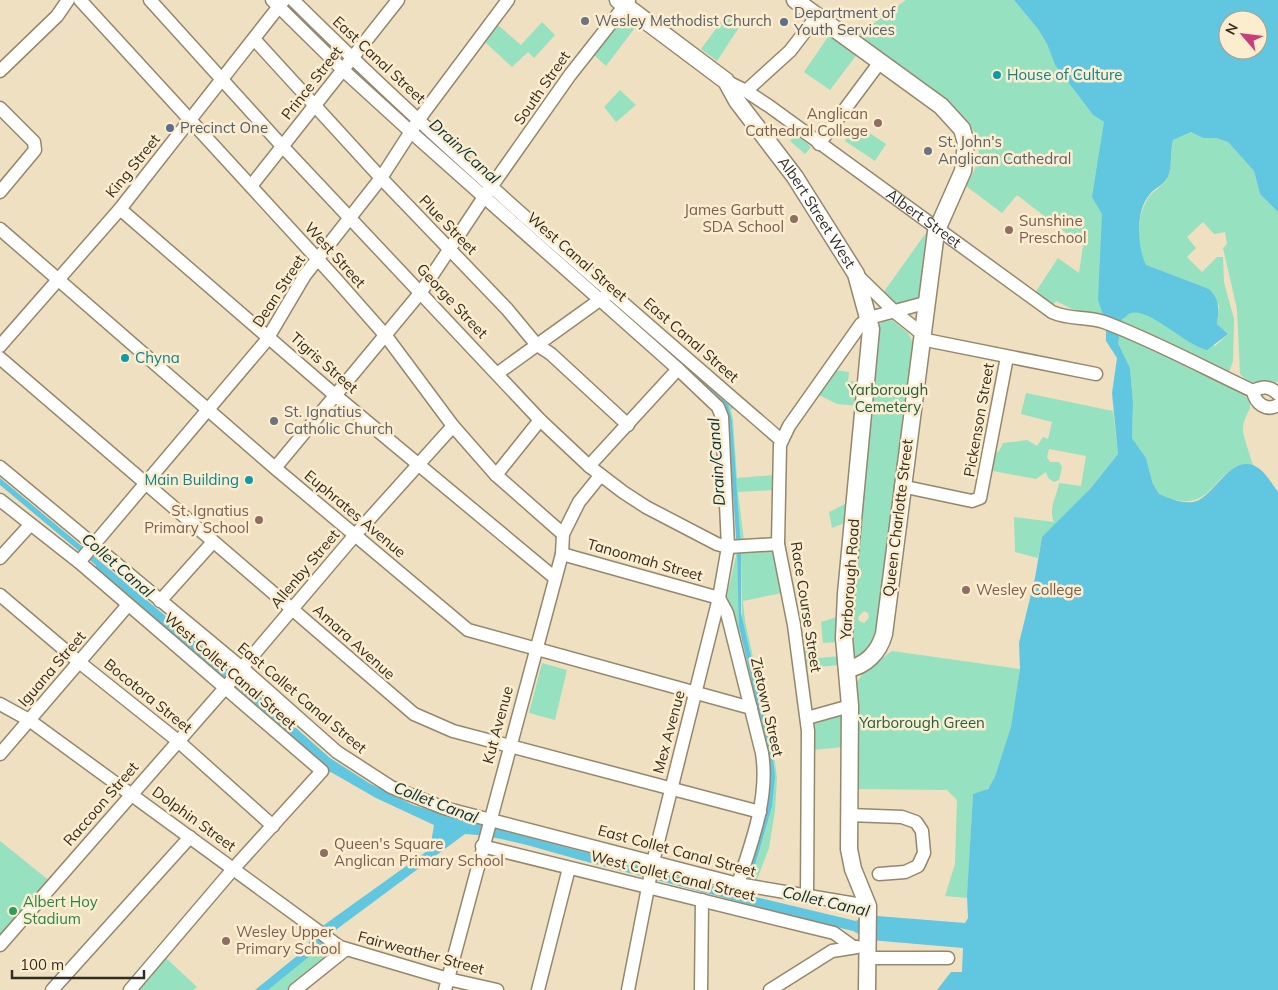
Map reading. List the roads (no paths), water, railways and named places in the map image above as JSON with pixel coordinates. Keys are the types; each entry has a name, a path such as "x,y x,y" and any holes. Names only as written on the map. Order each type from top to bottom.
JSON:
{"main road":[{"name":"Queen Charlotte Street","path":"795,0 941,106 957,123 965,136 966,151 963,170 936,229 882,642 876,652 866,661 847,669"},
{"name":"Albert Street","path":"624,2 726,82"},
{"name":"Albert Street West","path":"726,82 800,184 856,274"},
{"name":"Yarborough Road","path":"856,274 869,318 871,335 845,604 844,638 850,706 849,815 852,865 868,910"},
{"path":"867,990 863,948 868,910"}],"street":[{"path":"0,71 58,16 68,0"},
{"name":"West Street","path":"80,0 191,119 386,336 454,426 496,475 563,534"},
{"name":"George Street","path":"150,0 284,147 498,373 540,420 600,476 646,507 717,544 735,546 778,544"},
{"name":"Prince Street","path":"251,186 284,147 398,0"},
{"name":"Dean Street","path":"85,554 268,337 296,289 381,178 415,126 508,0"},
{"path":"282,2 415,126"},
{"name":"King Street","path":"0,346 120,208 282,2"},
{"name":"South Street","path":"275,468 421,292 450,251 488,191 624,2"},
{"path":"746,90 790,51 817,16"},
{"name":"Plue Street","path":"254,40 381,178 507,309 536,344 551,354 628,425"},
{"path":"819,144 880,62"},
{"name":"Albert Street","path":"726,82 746,90 1052,312 1068,318 1104,322 1253,391 1257,402 1264,407 1270,408 1278,405"},
{"path":"0,108 34,142 35,150 0,192"},
{"name":"East Canal Street","path":"415,126 607,295 781,440"},
{"name":"Tigris Street","path":"120,208 336,396 555,578"},
{"name":"Euphrates Avenue","path":"0,229 209,408 275,468 468,630 751,708"},
{"name":"Albert Street West","path":"856,274 921,336 1006,357 1096,374"},
{"path":"498,373 607,295"},
{"name":"West Canal Street","path":"607,295 678,369 718,407 722,417 735,546 719,598"},
{"path":"781,440 861,324 869,318 896,313 925,303"},
{"name":"Pickenson Street","path":"901,486 972,501 980,498 1006,357"},
{"name":"Amara Avenue","path":"0,358 144,484 414,714 438,727 760,812"},
{"path":"589,466 678,369"},
{"name":"Albert Street","path":"1253,391 1264,387 1270,388 1278,394"},
{"path":"496,475 540,420"},
{"name":"Allenby Street","path":"226,686 355,535 454,426"},
{"name":"Race Course Street","path":"781,440 778,544 794,625 807,718 807,897"},
{"name":"East Collet Canal Street","path":"0,467 85,554 160,601 325,743 375,779 428,803 491,821 651,874 744,886 868,910"},
{"name":"Kut Avenue","path":"446,984 562,554 563,534 579,502 600,476"},
{"name":"West Collet Canal Street","path":"0,500 30,525 85,554 128,605 226,686 322,771 273,826"},
{"path":"0,558 30,525"},
{"path":"160,601 213,542"},
{"name":"Tanoomah Street","path":"562,554 719,598"},
{"name":"Bocotora Street","path":"0,595 79,662 178,741 273,826"},
{"name":"Mex Avenue","path":"628,990 651,874 719,598"},
{"name":"Zietown Street","path":"719,598 727,613 764,762 764,781 760,812 744,886"},
{"name":"Iguana Street","path":"0,754 128,605"},
{"name":"Raccoon Street","path":"0,945 226,686"},
{"name":"Dolphin Street","path":"0,704 29,720 341,947"},
{"path":"807,718 850,706"},
{"path":"849,815 902,816 916,822 920,826 924,853 918,866 905,872 879,874"},
{"path":"130,990 234,868 273,826"},
{"path":"52,990 190,837"},
{"name":"West Collet Canal Street","path":"484,843 569,868 651,874 702,900 834,933 863,948"},
{"path":"538,990 569,868"},
{"path":"701,990 702,900"},
{"path":"295,990 341,947"},
{"name":"Fairweather Street","path":"341,947 446,984 497,990"},
{"path":"770,990 784,986 824,956 863,948 948,958"}],"water":[{"path":"278,0 728,404 732,420 741,550 741,613 772,750 775,776 772,807 748,890 751,896 856,921 865,915 965,923 968,918 967,895 973,794 988,789 995,777 1011,727 1020,669 1019,643 1035,578 1042,537 1090,489 1118,454 1112,393 1117,358 1106,341 1106,324 1098,300 1102,214 1092,197 1104,122 1093,115 1055,65 1047,44 1038,29 1014,0 1278,0 1278,212 1260,194 1254,171 1228,142 1216,138 1203,138 1191,132 1173,140 1168,177 1145,201 1140,219 1139,239 1146,265 1209,289 1218,305 1217,324 1228,334 1207,350 1198,347 1148,316 1131,313 1122,319 1118,343 1130,368 1133,402 1132,438 1146,458 1153,484 1159,494 1183,502 1197,501 1204,497 1231,470 1246,464 1255,466 1262,471 1278,492 1278,990 937,990 951,972 962,972 963,948 870,940 853,931 530,846 498,838 465,834 337,929 322,946 268,990 255,990 308,947 310,935 430,849 434,825 376,798 329,771 315,752 239,685 0,485 0,478 228,668 330,758 369,783 413,805 462,820 740,893 744,890 768,807 770,773 768,751 739,627 737,551 728,421 724,405 714,393 339,59"}],"waterway":[{"path":"284,0 329,46"},
{"name":"Collet Canal","path":"100,568 330,768"}],"place":[{"name":"Wesley Methodist Church","path":"585,21"},
{"name":"Department of Youth Services","path":"784,22"},
{"name":"House of Culture","path":"997,75"},
{"name":"Anglican Cathedral College","path":"878,123"},
{"name":"Precinct One","path":"170,128"},
{"name":"St. John's Anglican Cathedral","path":"928,151"},
{"name":"James Garbutt SDA School","path":"794,219"},
{"name":"Sunshine Preschool","path":"1009,230"},
{"name":"Chyna","path":"125,358"},
{"name":"St. Ignatius Catholic Church","path":"274,421"},
{"name":"Main Building","path":"249,480"},
{"name":"St. Ignatius Primary School","path":"259,520"},
{"name":"Wesley College","path":"966,590"},
{"name":"Queen's Square Anglican Primary School","path":"324,853"},
{"name":"Albert Hoy Stadium","path":"13,911"},
{"name":"Wesley Upper Primary School","path":"226,941"}],"water label":[{"name":"Drain/Canal","path":"465,151"},
{"name":"Drain/Canal","path":"716,462"}],"park label":[{"name":"Yarborough Cemetery","path":"888,398"},
{"name":"Yarborough Green","path":"922,723"}]}
